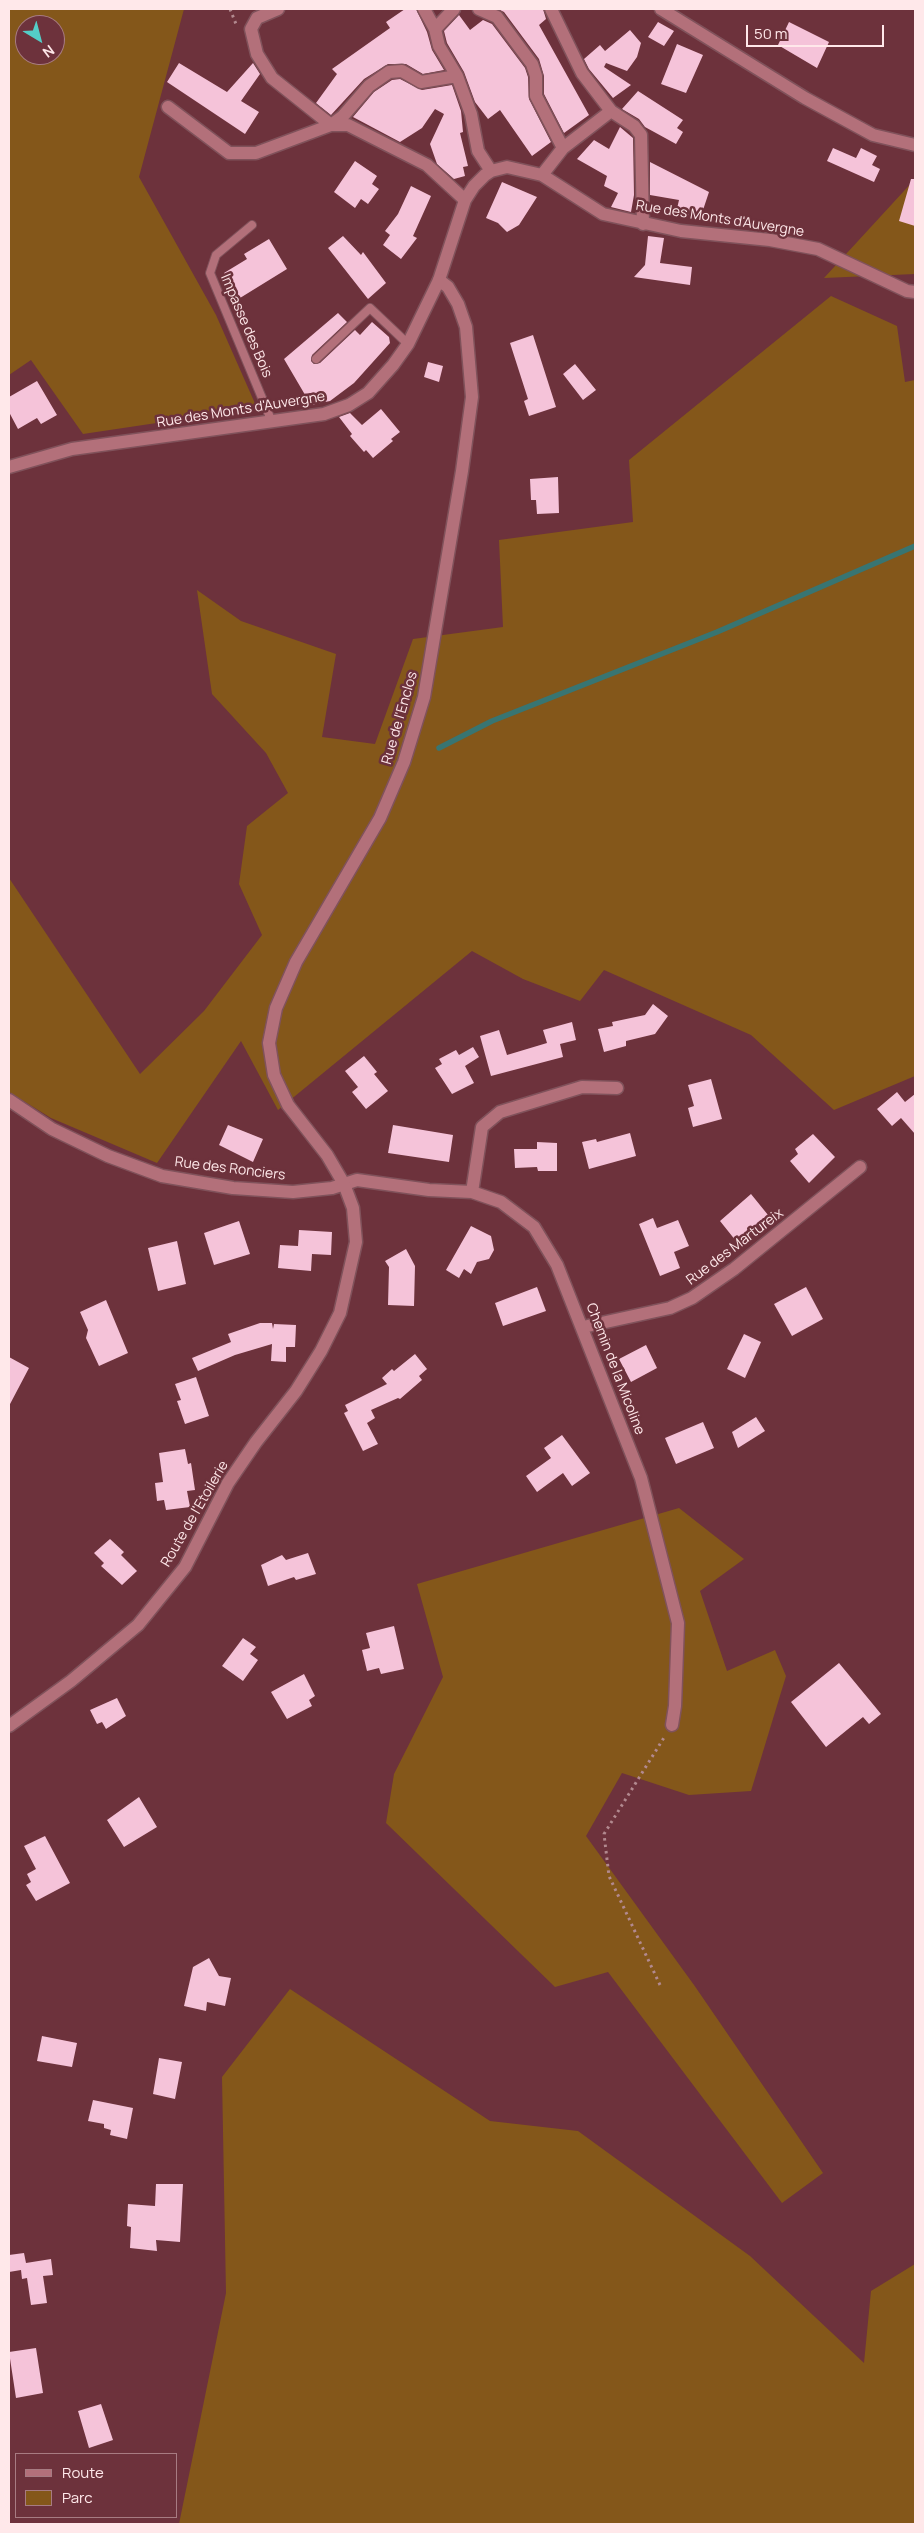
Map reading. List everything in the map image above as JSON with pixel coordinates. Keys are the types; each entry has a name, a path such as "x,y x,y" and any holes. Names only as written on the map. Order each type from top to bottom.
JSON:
{"street":[{"path":"278,9 258,18 251,30 257,54 272,78 331,125 348,125 427,165 465,200"},
{"path":"424,9 435,29 439,46 457,76 471,114 478,151 491,171"},
{"path":"435,29 440,26 454,9"},
{"path":"479,9 497,17 532,64 536,76 536,96 563,148"},
{"path":"551,9 582,73 610,112 634,126 641,135 643,224"},
{"path":"661,9 805,98 873,135 915,145"},
{"path":"168,107 229,153 256,153 331,125 343,116 369,86 389,72 402,71 421,82 457,76"},
{"path":"542,175 563,148 610,112"},
{"name":"Rue des Monts d'Auvergne","path":"9,467 72,450 324,414 349,404 368,393 393,366 408,344 439,280 465,200 474,186 491,171 507,167 542,175 603,214 643,224 770,240 818,249 907,291 915,292"},
{"name":"Rue de l'Enclos","path":"344,1184 327,1155 288,1105 274,1076 269,1043 276,1008 296,962 380,818 401,770 424,697 459,490 472,397 466,327 455,298 448,286 439,280"},
{"path":"472,1192 482,1127 500,1112 582,1087 617,1088"},
{"name":"Rue des Ronciers","path":"9,1100 52,1130 108,1156 162,1176 224,1187 292,1192 332,1188 344,1184"},
{"name":"Rue des Martureix","path":"583,1327 670,1308 692,1298 734,1269 860,1167"},
{"name":"Chemin de la Micoline","path":"344,1184 358,1180 429,1190 472,1192 501,1202 534,1227 557,1265 641,1478 678,1623 675,1706 672,1725"},
{"name":"Route de l'Etoilerie","path":"9,1726 71,1681 138,1625 185,1566 228,1483 256,1442 296,1391 321,1351 340,1313 356,1242 353,1208 344,1184"}],"lane":[{"name":"Impasse des Bois","path":"252,225 216,255 210,273 272,422"},
{"path":"316,359 370,308 408,344"}],"path":[{"path":"660,1985 609,1876 604,1834 672,1725"}],"green space":[{"path":"9,9 184,9 139,177 216,315 257,408 83,434 31,360 9,375"},
{"path":"915,179 915,274 824,278"},
{"path":"831,296 897,326 905,382 915,380 915,1076 834,1110 751,1035 604,970 580,1001 523,979 472,951 278,1110 241,1041 157,1163 51,1118 9,1092 9,878 140,1074 204,1011 262,935 239,884 247,826 288,793 266,753 212,694 197,590 241,621 336,654 322,737 375,744 413,639 503,627 499,540 633,522 629,460"},
{"path":"679,1508 744,1559 700,1591 727,1671 775,1650 786,1676 751,1791 689,1795 622,1773 586,1836 694,1985 823,2173 782,2203 608,1972 555,1987 386,1823 394,1774 443,1677 417,1584"},
{"path":"290,1989 490,2121 578,2131 750,2256 864,2363 871,2291 915,2264 915,2524 179,2524 226,2293 222,2077"}],"building":[{"path":"405,9 416,9 427,32 432,50 444,70 423,74 406,64 388,64 364,79 331,115 316,103 337,74 332,69 390,28 386,22"},
{"path":"498,9 543,9 546,19 539,25 589,115 564,133 544,94 544,76 539,59 504,12"},
{"path":"459,15 470,30 483,20 492,24 525,68 528,77 529,99 551,142 532,156 500,110 488,119 475,102 464,72 447,43 444,31"},
{"path":"658,22 674,31 664,46 648,37"},
{"path":"789,22 829,42 817,68 778,45"},
{"path":"630,30 641,43 637,57 627,71 606,63 604,67 631,85 613,98 589,69 584,59 600,45 605,51"},
{"path":"677,44 703,55 686,93 661,84"},
{"path":"179,63 227,92 253,63 260,74 241,101 259,112 245,134 167,82"},
{"path":"400,79 422,90 452,85 461,111 463,132 460,133 468,166 463,167 465,176 454,179 437,164 430,144 444,114 435,109 422,128 400,142 353,117 374,92 392,80"},
{"path":"638,91 683,120 677,128 683,132 676,144 645,127 639,119 622,109"},
{"path":"620,127 633,138 634,195 631,212 611,207 618,193 604,186 607,176 577,159 594,140 609,149"},
{"path":"833,148 856,158 861,148 877,156 872,165 880,169 874,182 827,161"},
{"path":"355,161 377,176 372,184 379,189 368,204 361,199 355,208 334,192"},
{"path":"650,162 709,192 700,219 676,213 679,200 650,195"},
{"path":"911,179 915,179 915,226 899,221"},
{"path":"502,182 537,197 519,225 507,232 498,223 486,218"},
{"path":"411,186 431,196 413,236 417,238 401,259 383,245 390,235 385,231 398,214"},
{"path":"343,236 361,255 363,252 386,283 368,299 328,248"},
{"path":"648,236 664,238 660,263 692,267 690,285 634,277 645,265"},
{"path":"269,239 287,269 240,298 224,273 247,259 244,254"},
{"path":"338,313 347,322 312,355 311,361 314,364 320,363 355,330 360,335 372,322 389,337 390,343 354,383 330,401 311,405 284,359"},
{"path":"533,335 556,407 529,416 524,401 528,399 510,343"},
{"path":"428,362 443,366 439,382 424,377"},
{"path":"575,364 596,390 583,400 563,374"},
{"path":"37,381 57,415 41,424 37,418 18,429 9,412 9,397"},
{"path":"381,409 400,432 391,439 393,441 373,458 366,450 364,452 350,436 352,434 339,417 350,413 362,425"},
{"path":"558,477 559,513 537,514 536,500 531,500 530,479"},
{"path":"653,1004 668,1016 655,1034 626,1041 626,1046 604,1052 598,1029 613,1026 612,1022 645,1015"},
{"path":"572,1022 576,1040 560,1044 563,1057 491,1076 480,1036 499,1030 507,1055 547,1043 543,1030"},
{"path":"473,1047 479,1057 465,1066 474,1083 452,1094 435,1068 442,1064 439,1059 456,1050 459,1055"},
{"path":"364,1056 377,1072 374,1074 388,1091 366,1109 352,1092 358,1087 345,1071"},
{"path":"711,1079 722,1119 693,1127 688,1108 694,1106 688,1085"},
{"path":"897,1092 905,1102 915,1094 915,1134 901,1118 892,1126 877,1109"},
{"path":"228,1125 263,1139 253,1162 219,1145"},
{"path":"393,1125 453,1135 449,1162 388,1153"},
{"path":"630,1133 636,1156 589,1169 582,1142 596,1139 597,1142"},
{"path":"813,1134 835,1157 809,1183 790,1161 798,1154 795,1149"},
{"path":"537,1142 557,1143 557,1171 538,1171 537,1167 515,1168 514,1149 537,1149"},
{"path":"751,1194 768,1215 736,1241 720,1221"},
{"path":"653,1218 657,1228 678,1220 689,1246 674,1252 680,1268 660,1276 639,1224"},
{"path":"239,1221 250,1254 214,1265 204,1233"},
{"path":"471,1226 491,1236 494,1250 489,1259 477,1262 471,1274 464,1269 459,1278 446,1270"},
{"path":"299,1230 332,1232 331,1255 312,1254 311,1271 278,1268 280,1245 298,1246"},
{"path":"177,1241 186,1284 158,1291 148,1248"},
{"path":"406,1249 415,1266 414,1306 388,1305 389,1267 385,1261"},
{"path":"537,1287 546,1311 503,1326 495,1303"},
{"path":"806,1287 823,1319 792,1336 774,1304"},
{"path":"106,1300 128,1353 99,1366 86,1338 88,1330 80,1312"},
{"path":"260,1323 272,1323 273,1329 274,1324 296,1325 295,1347 286,1347 286,1362 271,1361 272,1344 235,1355 198,1371 192,1358 231,1342 228,1334"},
{"path":"744,1334 761,1342 745,1378 727,1369"},
{"path":"646,1345 657,1368 631,1382 619,1359"},
{"path":"415,1354 427,1369 419,1376 422,1380 400,1399 398,1398 371,1410 375,1418 367,1423 378,1444 363,1451 344,1413 348,1411 345,1405 387,1384 382,1378"},
{"path":"9,1357 29,1368 9,1406"},
{"path":"196,1377 209,1416 185,1424 177,1401 181,1400 175,1384"},
{"path":"756,1417 765,1431 738,1448 732,1432"},
{"path":"703,1422 714,1448 676,1464 665,1438"},
{"path":"562,1435 590,1473 572,1486 563,1473 537,1492 526,1476 551,1458 544,1448"},
{"path":"185,1449 188,1464 191,1463 195,1490 187,1491 190,1507 166,1510 164,1500 157,1501 155,1483 163,1482 159,1453"},
{"path":"110,1539 124,1552 121,1555 137,1571 122,1585 101,1566 104,1563 94,1553"},
{"path":"308,1553 316,1574 296,1580 294,1577 268,1586 261,1565 282,1555 286,1560"},
{"path":"394,1626 404,1669 381,1674 379,1668 367,1671 362,1650 370,1648 366,1633"},
{"path":"243,1638 256,1647 250,1654 258,1660 243,1681 222,1666"},
{"path":"839,1663 881,1714 869,1724 863,1717 826,1747 791,1702"},
{"path":"304,1674 315,1696 309,1700 312,1706 287,1719 271,1692"},
{"path":"117,1698 126,1716 106,1729 102,1722 97,1724 90,1710"},
{"path":"139,1797 157,1827 124,1847 107,1820"},
{"path":"45,1836 70,1883 36,1901 26,1885 31,1882 27,1874 36,1869 24,1846"},
{"path":"209,1958 219,1976 231,1978 225,2006 207,2002 206,2011 184,2006 193,1967"},
{"path":"42,2036 77,2043 72,2067 37,2061"},
{"path":"159,2058 182,2062 175,2099 153,2094"},
{"path":"93,2100 133,2108 127,2139 110,2135 111,2130 104,2128 104,2124 88,2121"},
{"path":"156,2184 183,2184 180,2242 156,2240 157,2251 130,2248 131,2227 127,2226 128,2204 155,2206"},
{"path":"24,2253 26,2263 51,2259 53,2275 43,2276 47,2303 31,2305 27,2278 22,2279 21,2270 9,2272 9,2255"},
{"path":"36,2348 43,2393 16,2398 9,2352"},
{"path":"101,2404 113,2440 89,2448 78,2411"}],"waterway":[{"path":"439,748 492,721 717,632 915,546"}]}
